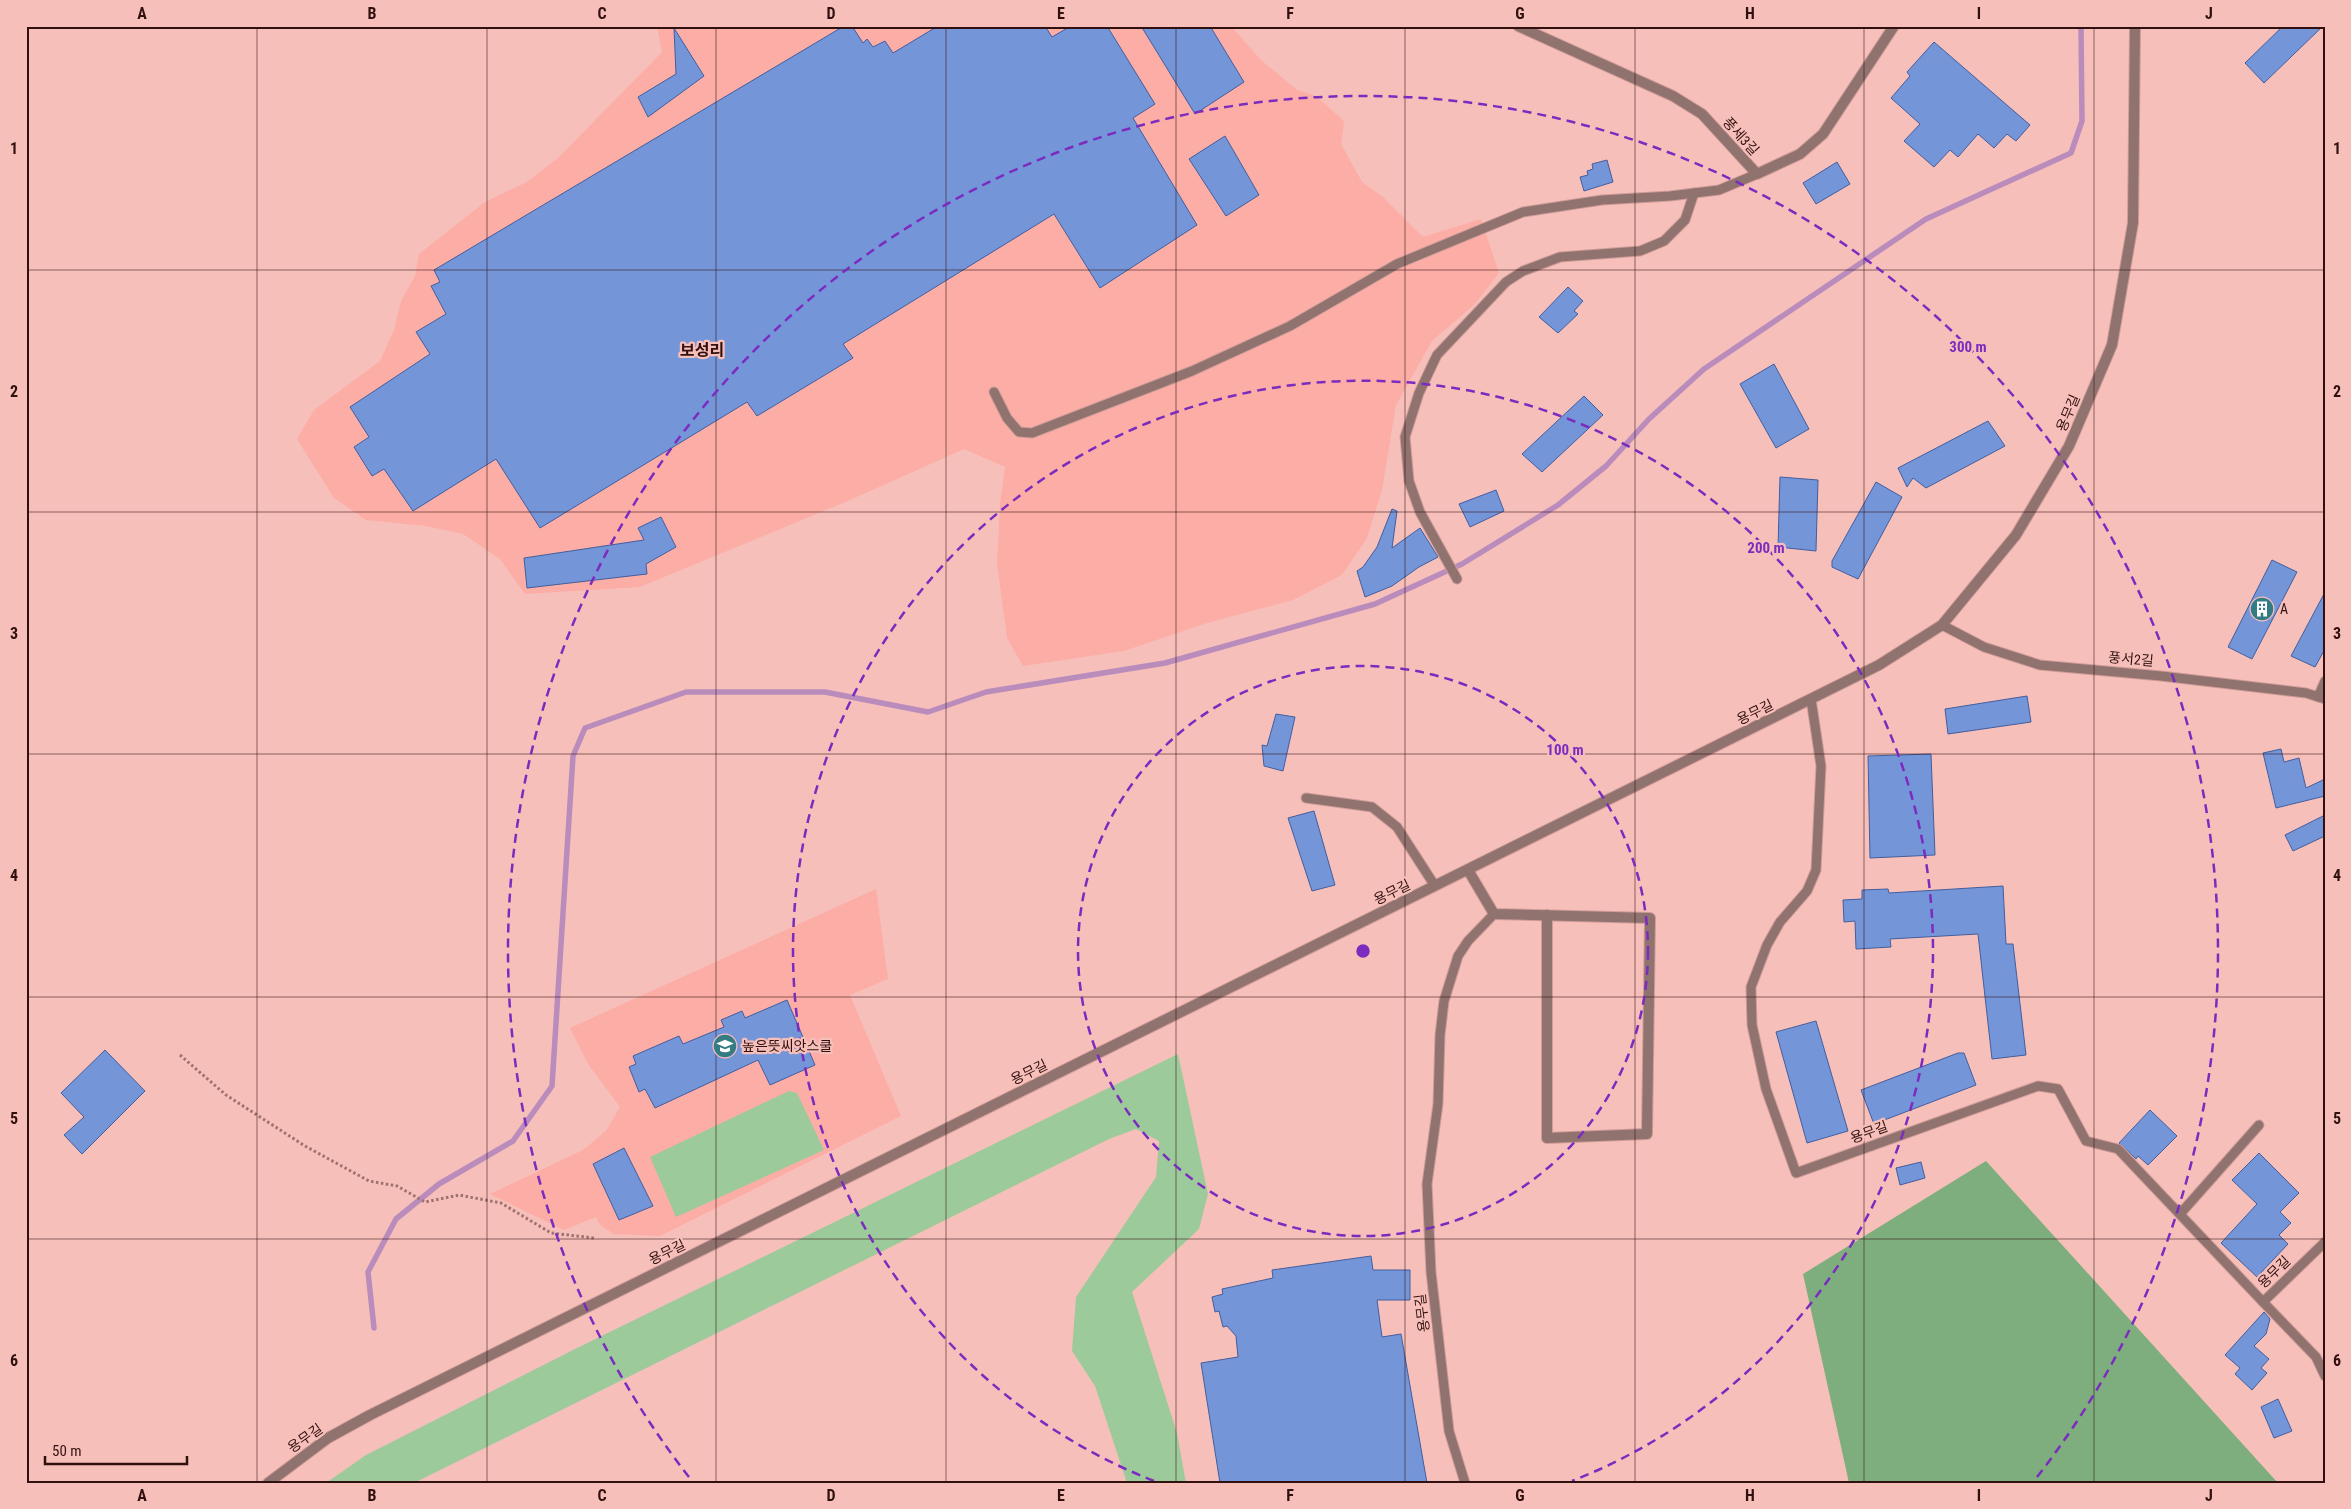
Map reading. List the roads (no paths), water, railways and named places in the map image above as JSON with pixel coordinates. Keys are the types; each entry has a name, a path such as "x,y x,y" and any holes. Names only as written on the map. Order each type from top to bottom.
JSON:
{"street":[{"name":"풍세3길","path":"1518,26 1673,96 1702,114 1757,174 1800,154 1823,134 1894,26"},
{"name":"용무길","path":"268,1483 328,1438 370,1415 1879,665 1942,625 2016,535 2069,446 2112,345 2133,223 2135,26"},
{"path":"1468,870 1494,914 1547,915 1650,918 1646,1134 1547,1138 1547,915"}],"lane":[{"path":"994,392 1007,418 1019,432 1032,433 1201,367 1290,326 1397,264 1523,212 1602,200 1719,190 1757,174"},
{"path":"1456,576 1420,512 1409,481 1405,438 1419,393 1436,355 1506,282 1523,272 1560,258 1640,251 1664,241 1685,220 1694,193"},
{"name":"풍서2길","path":"1942,625 1984,647 2040,665 2161,676 2306,693 2322,698"},
{"path":"2322,698 2325,681"},
{"name":"용무길","path":"1811,699 1821,766 1816,870 1807,891 1780,922 1767,945 1751,987 1752,1025 1766,1089 1796,1173 2038,1086 2058,1089 2086,1141 2118,1149 2263,1302 2325,1242"},
{"path":"1306,798 1372,807 1397,827 1435,886"},
{"name":"용무길","path":"1465,1483 1449,1430 1431,1272 1428,1184 1438,1104 1440,1035 1444,1001 1458,956 1468,941 1494,914"},
{"path":"2180,1214 2259,1125"},
{"path":"2263,1302 2316,1357 2325,1376"}],"waterway":[{"path":"374,1328 368,1272 396,1219 439,1184 513,1141 552,1086 573,756 585,728 686,692 825,692 928,712 986,692 1165,663 1375,604 1462,564 1558,505 1606,466 1649,419 1704,369 1926,219 2071,153 2082,121 2081,26"}],"place":[{"name":"A","path":"2262,609"},
{"name":"높은뜻씨앗스쿨","path":"725,1046"}],"district":[{"name":"보성리","path":"702,350"}]}
